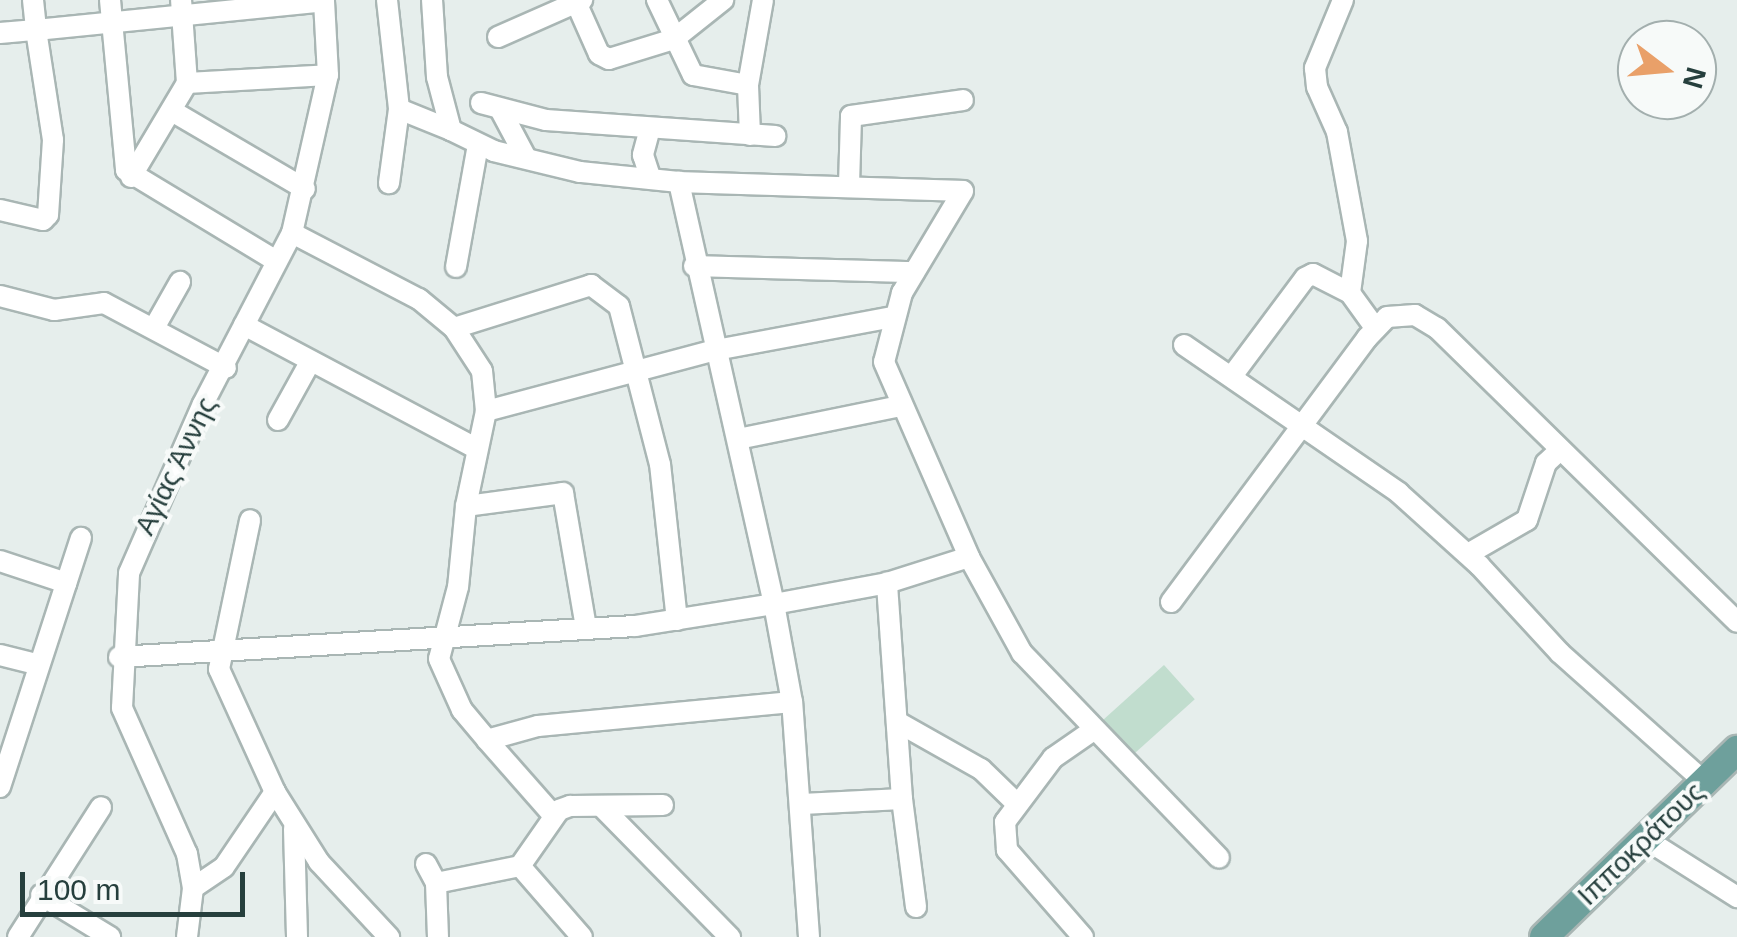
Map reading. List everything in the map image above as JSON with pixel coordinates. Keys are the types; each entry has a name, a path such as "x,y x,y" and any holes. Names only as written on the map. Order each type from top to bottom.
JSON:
{"main road":[{"name":"Ιπποκράτους","path":"1544,937 1737,750"}],"street":[{"path":"0,210 43,220 48,214 52,116 33,0"},
{"path":"110,0 124,162 132,178 276,261"},
{"path":"0,33 112,22 182,8 324,0"},
{"name":"Αγίας Άννης","path":"187,937 194,888 173,814 122,708 119,657 135,550 292,233 328,75 324,0"},
{"path":"386,0 399,109 389,183"},
{"path":"432,0 436,77 451,130"},
{"path":"657,0 693,75 748,85"},
{"path":"498,38 578,1 603,58 674,39 723,0"},
{"path":"750,134 748,85 763,0"},
{"path":"1343,0 1315,68 1337,132 1357,241 1350,294"},
{"path":"132,178 187,82 182,8"},
{"path":"187,82 328,75"},
{"path":"848,186 851,116 963,100"},
{"path":"526,158 490,106 546,120 650,132 775,136"},
{"path":"399,109 478,145 526,158 650,179 962,191 892,317 884,362 900,406 969,557 1022,653 1092,731 1219,858"},
{"path":"172,111 305,188"},
{"path":"526,158 546,120"},
{"path":"650,132 643,156 650,179"},
{"path":"456,267 478,145"},
{"path":"679,182 694,266 774,604 792,702 809,937"},
{"path":"292,233 419,299 454,328 482,371 486,411 466,506 458,587 444,640 441,672 486,740 554,816"},
{"path":"694,266 914,272"},
{"path":"1232,376 1305,278 1313,274 1350,294 1376,329"},
{"path":"154,328 180,282"},
{"path":"454,328 516,305 600,286 619,306 660,464 678,620"},
{"path":"0,296 54,310 104,304 226,368"},
{"path":"1171,602 1376,329 1387,317 1415,315 1437,328 1737,622"},
{"path":"486,411 716,350 892,317"},
{"path":"244,325 310,364 477,449"},
{"path":"1184,345 1398,493 1468,554 1560,653 1705,782"},
{"path":"278,420 310,364"},
{"path":"738,439 900,406"},
{"path":"1468,554 1527,520 1546,463 1559,450"},
{"path":"466,506 563,493 586,627"},
{"path":"250,520 219,669 275,792 293,822 319,862 389,937"},
{"path":"0,787 36,664 81,538"},
{"path":"119,657 226,648 444,640 678,620 887,583 969,557"},
{"path":"0,561 66,583"},
{"path":"887,583 901,724 902,799 916,906"},
{"path":"0,655 36,664"},
{"path":"486,740 538,726 792,702"},
{"path":"901,724 980,769 1014,802"},
{"path":"1083,937 1007,850 1004,822 1014,802 1052,758 1092,731"},
{"path":"194,888 224,867 275,792"},
{"path":"802,804 902,799"},
{"path":"520,866 554,816 570,806 604,809 663,805"},
{"path":"18,937 41,895 101,807"},
{"path":"604,809 730,937"},
{"path":"293,822 297,937"},
{"path":"1647,840 1737,897"},
{"path":"438,937 431,873 520,866"},
{"path":"520,866 582,937"},
{"path":"41,895 110,937"}],"green space":[{"path":"1164,665 1195,699 1125,762 1094,728"}]}
